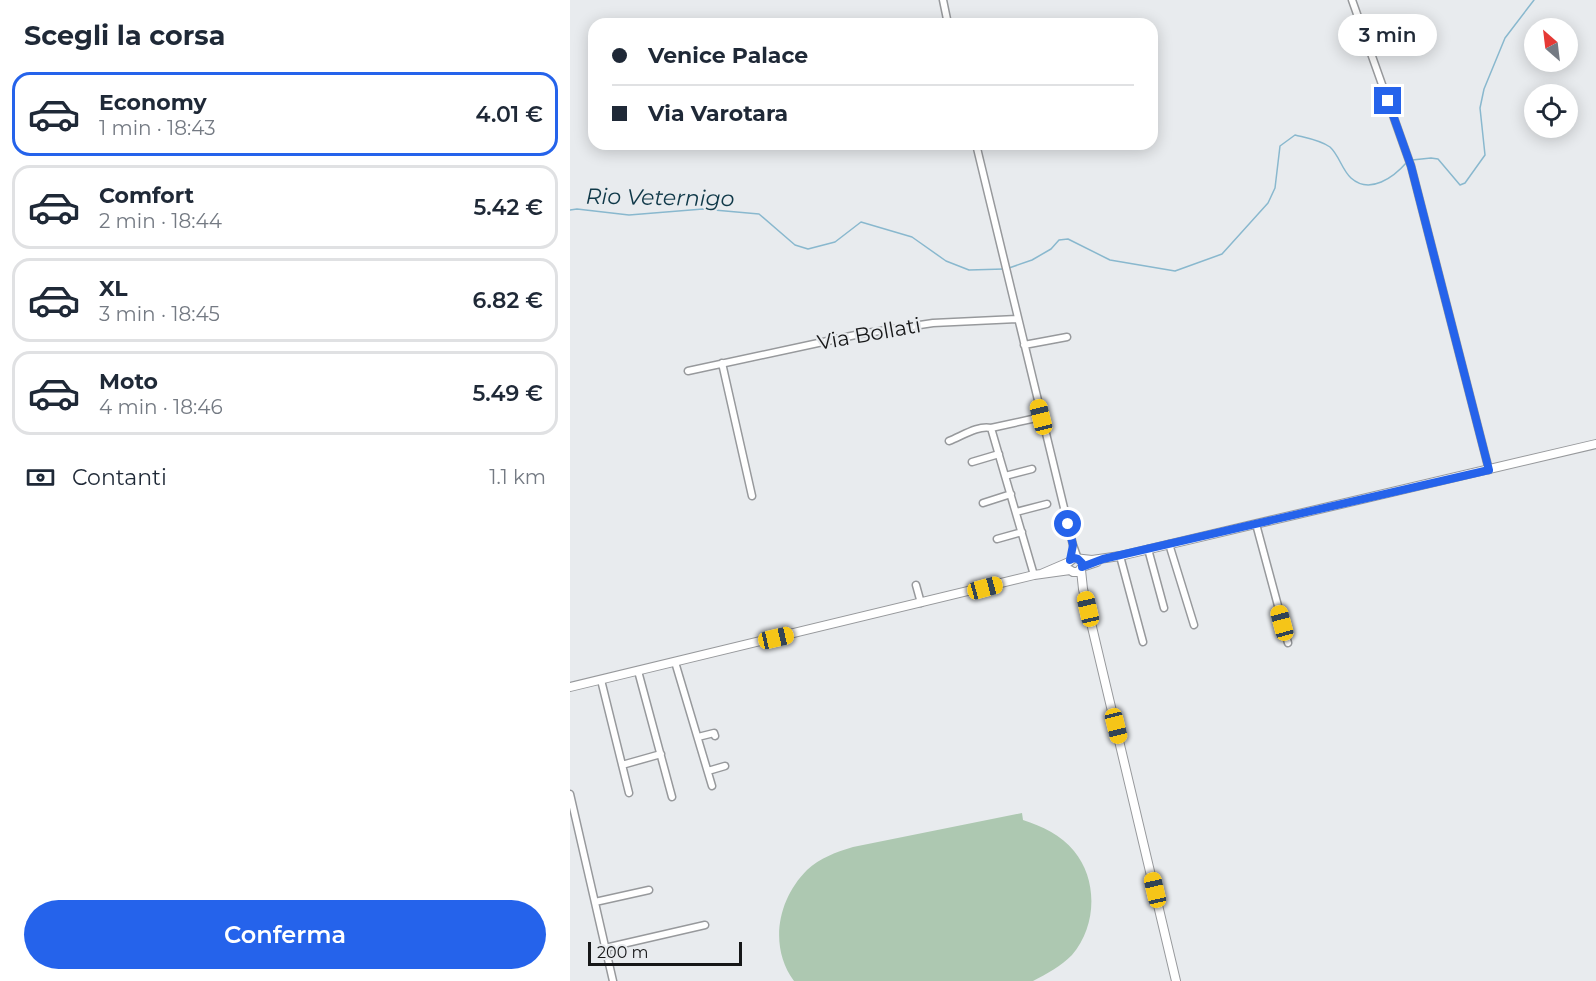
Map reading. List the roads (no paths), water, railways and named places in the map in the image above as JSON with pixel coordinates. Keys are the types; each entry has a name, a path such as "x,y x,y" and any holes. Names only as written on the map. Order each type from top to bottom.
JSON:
{"main road":[{"path":"570,687 1075,565 1596,444"},
{"path":"1075,565 1083,589 1176,981"}],"street":[{"path":"943,0 947,18"},
{"path":"1352,0 1410,162 1489,470"},
{"path":"977,150 1073,545 1075,565"},
{"name":"Via Bollati","path":"688,371 901,327 1017,319"},
{"path":"1024,345 1067,337"},
{"path":"722,363 752,496"},
{"path":"949,441 985,426 991,428 1041,417"},
{"path":"991,428 1022,532 1038,574"},
{"path":"972,462 999,454"},
{"path":"1005,476 1032,469"},
{"path":"983,503 1011,494"},
{"path":"1016,512 1047,504"},
{"path":"1256,524 1288,643"},
{"path":"997,539 1022,532"},
{"path":"1169,544 1194,625"},
{"path":"1148,549 1164,608"},
{"path":"1120,556 1143,642"},
{"path":"916,585 921,603"},
{"path":"675,662 712,786"},
{"path":"638,670 672,797"},
{"path":"601,680 629,793"},
{"path":"698,737 714,733 715,736"},
{"path":"622,765 661,754"},
{"path":"708,771 725,766"},
{"path":"570,794 613,981"},
{"path":"595,902 649,890"},
{"path":"605,948 705,926"}],"waterway":[{"name":"Rio Veternigo","path":"1412,160 1438,159 1460,185 1465,183 1485,155 1480,108 1484,89 1505,38 1534,0"},
{"name":"Rio Veternigo","path":"1009,268 1032,260 1051,249 1059,240 1068,239 1110,260 1175,271 1222,254 1268,203 1275,188 1280,146 1295,135 1330,147 1351,178 1366,185 1389,178 1407,162"},
{"name":"Rio Veternigo","path":"570,210 629,215 703,209 759,214 795,245 808,249 835,242 861,222 912,237 946,261 969,270 1004,269"}]}
